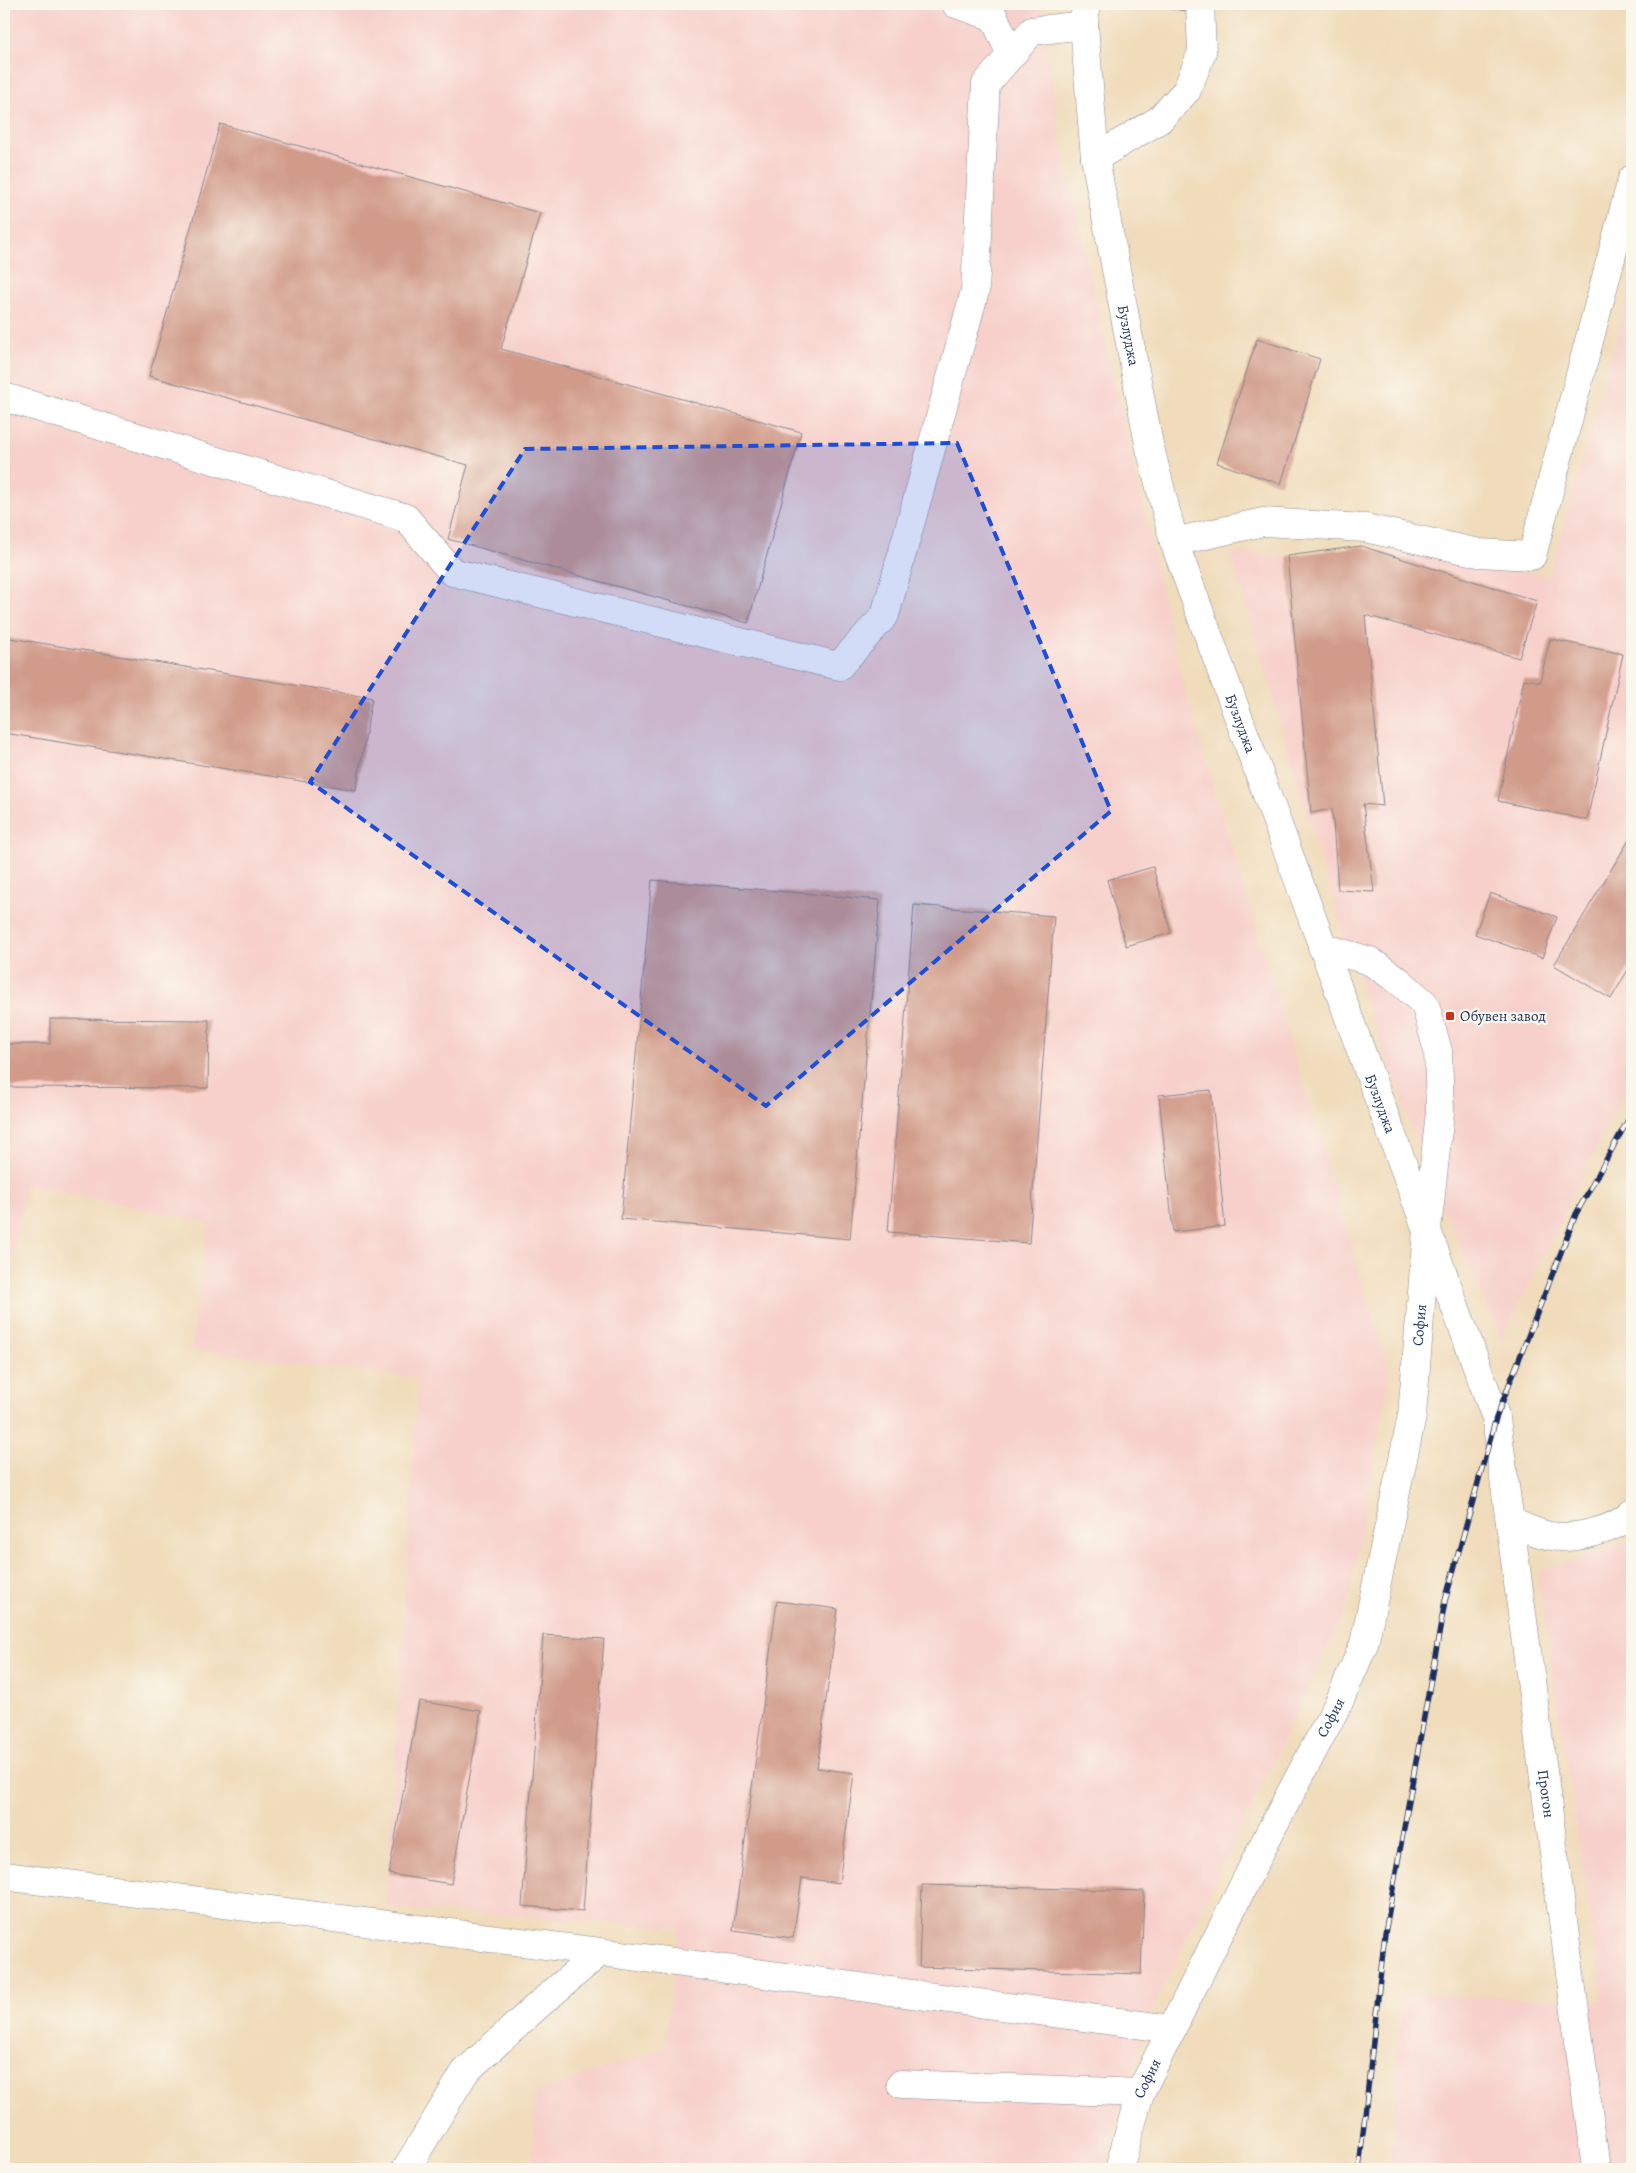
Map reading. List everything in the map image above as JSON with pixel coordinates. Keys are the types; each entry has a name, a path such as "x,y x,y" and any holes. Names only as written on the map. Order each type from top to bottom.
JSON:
{"street":[{"path":"956,4 994,16 1010,55"},
{"path":"1095,158 1159,120 1187,90 1202,52 1200,4"},
{"path":"4,398 406,518 452,572 839,666 885,615 975,291 986,84 1032,31 1085,14"},
{"name":"Бузлуджа","path":"1085,14 1095,158 1149,444 1174,542 1496,1418"},
{"path":"1174,542 1263,522 1364,528 1479,553 1532,556 1632,179"},
{"name":"София","path":"1119,2169 1140,2094 1266,1841 1339,1702 1364,1644 1412,1416 1427,1230 1440,1112 1438,1051 1425,1004 1399,981 1370,961 1322,947"},
{"name":"Прогон","path":"1496,1418 1596,2169"},
{"path":"1510,1522 1551,1536 1583,1536 1623,1522 1632,1513"},
{"path":"4,1876 600,1952 1172,2029"},
{"path":"406,2169 465,2072 600,1952"},
{"path":"901,2084 1140,2094"}],"highlighted area":[{"path":"957,443 1111,811 766,1106 310,782 525,449"}],"shaded area":[{"path":"4,4 1042,4 1061,143 1183,686 1390,1374 1347,1607 1147,2022 1102,2169 532,2169 535,2093 665,2047 679,1928 386,1907 418,1378 191,1350 209,1223 26,1184 4,1321"},
{"path":"1632,283 1632,1075 1502,1339 1432,1184 1349,954 1230,552 1287,556 1361,546 1549,575"},
{"path":"1632,1541 1632,2169 1390,2169 1401,1994 1603,2001 1537,1572"}],"building":[{"path":"1159,4 1210,4 1184,11"},
{"path":"220,124 540,213 501,349 801,432 748,623 448,539 468,465 149,376"},
{"path":"1257,339 1320,359 1281,484 1217,463"},
{"path":"1361,546 1537,601 1519,658 1365,615 1383,806 1363,804 1374,892 1338,890 1332,809 1311,813 1287,556"},
{"path":"4,637 372,698 356,790 4,733"},
{"path":"1550,639 1623,654 1587,820 1498,801 1524,679 1540,682"},
{"path":"1632,835 1632,963 1611,999 1554,965"},
{"path":"1153,867 1171,933 1126,946 1107,880"},
{"path":"652,880 880,900 850,1239 621,1219"},
{"path":"1490,893 1557,917 1542,958 1475,934"},
{"path":"914,905 1054,916 1029,1243 888,1232"},
{"path":"50,1019 209,1020 208,1088 4,1087 4,1044 50,1044"},
{"path":"1211,1090 1225,1226 1173,1232 1159,1095"},
{"path":"777,1601 838,1609 817,1768 854,1773 839,1883 802,1878 793,1938 733,1930"},
{"path":"543,1635 604,1639 583,1911 522,1906"},
{"path":"419,1701 481,1711 451,1884 389,1874"},
{"path":"922,1885 1144,1891 1141,1974 919,1967"}],"railway":[{"path":"1359,2169 1385,1933 1445,1601 1496,1418 1576,1214 1632,1113"}],"place":[{"name":"Обувен завод","path":"1450,1016"}]}
